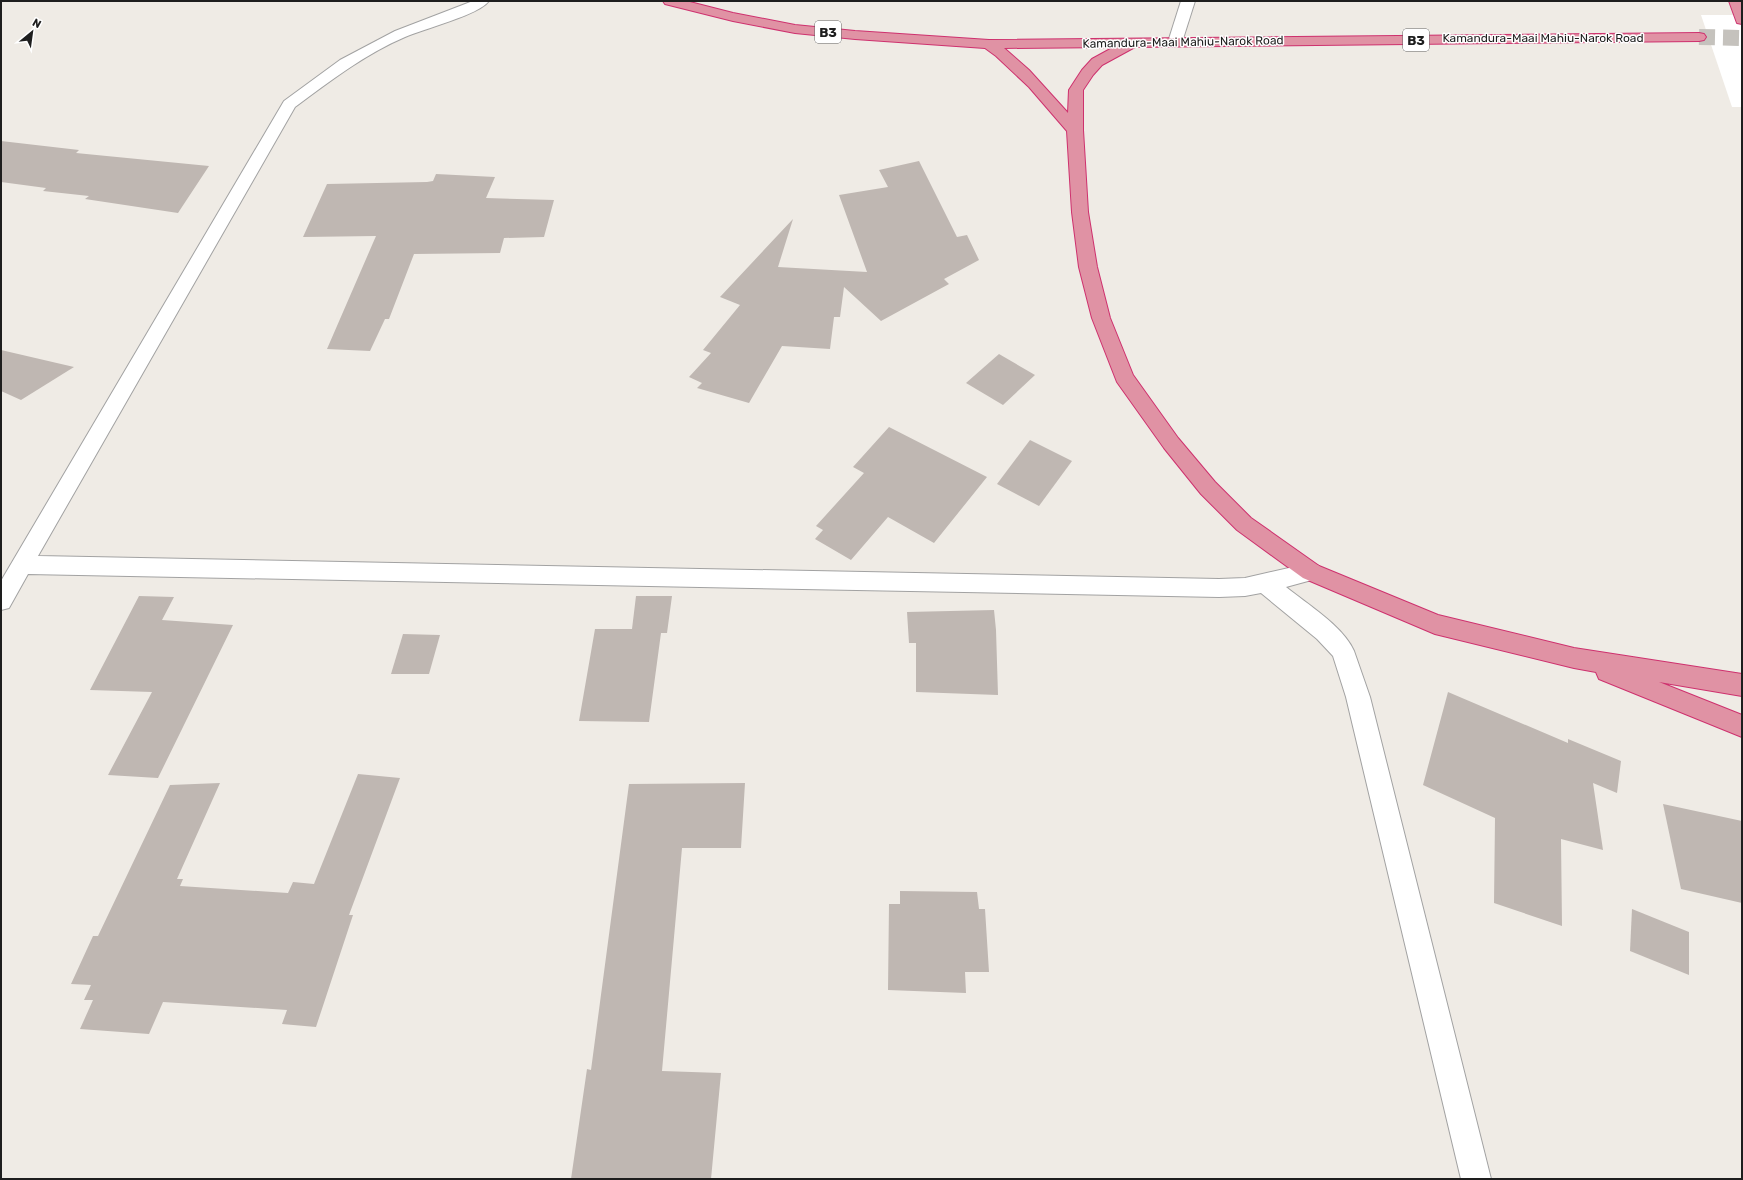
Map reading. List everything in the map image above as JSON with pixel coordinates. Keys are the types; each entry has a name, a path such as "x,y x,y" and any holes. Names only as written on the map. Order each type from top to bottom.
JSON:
{"highway":[{"name":"Kamandura-Maai Mahiu-Narok Road","path":"670,1 733,17 795,29 856,35 989,44 1699,37"},
{"path":"1736,1 1742,20"},
{"path":"1133,42 1097,62 1087,73 1076,90 1075,130 1080,212 1088,267 1101,318 1124,377 1171,443 1208,488 1244,524 1311,572 1435,624 1574,658 1742,685"},
{"path":"989,44 1006,55 1024,73 1075,130"},
{"path":"1574,658 1637,685 1742,726"}],"street":[{"path":"1175,42 1188,1"},
{"path":"1,601 289,104 345,64 400,34 483,3"},
{"path":"22,565 1220,588 1244,587 1311,572"},
{"path":"1266,583 1325,632 1343,651 1358,697 1476,1179"}],"pier":[{"path":"1701,15 1742,15 1742,107 1732,107"}],"building":[{"path":"1,141 79,150 76,153 209,166 178,213 85,199 89,196 43,191 46,188 1,182"},
{"path":"919,161 957,237 967,235 979,260 944,279 949,284 881,321 844,287 840,317 834,317 830,349 782,346 749,403 697,388 702,383 689,377 711,353 703,350 740,305 720,297 793,219 778,267 867,272 839,195 888,187 879,170"},
{"path":"436,174 495,177 486,198 554,200 544,237 504,238 500,253 414,254 389,319 385,319 370,351 327,349 376,236 303,237 327,184 427,182 433,181"},
{"path":"1,350 74,367 21,400 1,391"},
{"path":"999,354 1035,375 1003,405 966,383"},
{"path":"889,427 987,477 934,543 888,517 851,560 815,539 823,530 816,526 864,473 853,467"},
{"path":"1030,440 1072,461 1039,506 997,484"},
{"path":"139,596 174,597 162,620 233,625 158,778 108,775 152,692 90,690"},
{"path":"636,596 672,596 667,633 661,633 649,722 579,721 595,629 632,629"},
{"path":"994,610 998,695 916,692 916,643 909,643 907,612"},
{"path":"403,634 440,635 429,674 391,674"},
{"path":"1448,692 1568,743 1568,739 1621,761 1617,793 1593,783 1603,850 1561,839 1562,926 1494,903 1495,818 1423,785"},
{"path":"358,774 400,778 349,915 353,915 316,1027 282,1024 287,1010 163,1002 149,1034 80,1029 93,1000 84,1000 91,985 71,984 93,936 98,936 170,785 220,783 177,879 183,879 180,886 288,893 293,882 314,884"},
{"path":"745,783 741,848 682,848 662,1071 721,1073 711,1179 571,1179 587,1069 591,1070 629,784"},
{"path":"1663,804 1742,821 1742,903 1681,889"},
{"path":"900,891 977,892 979,909 985,909 989,972 965,972 966,993 888,990 889,904 900,904"},
{"path":"1632,909 1689,932 1689,975 1630,951"}],"tunnel":[{"path":"1699,37 1742,38"}]}
